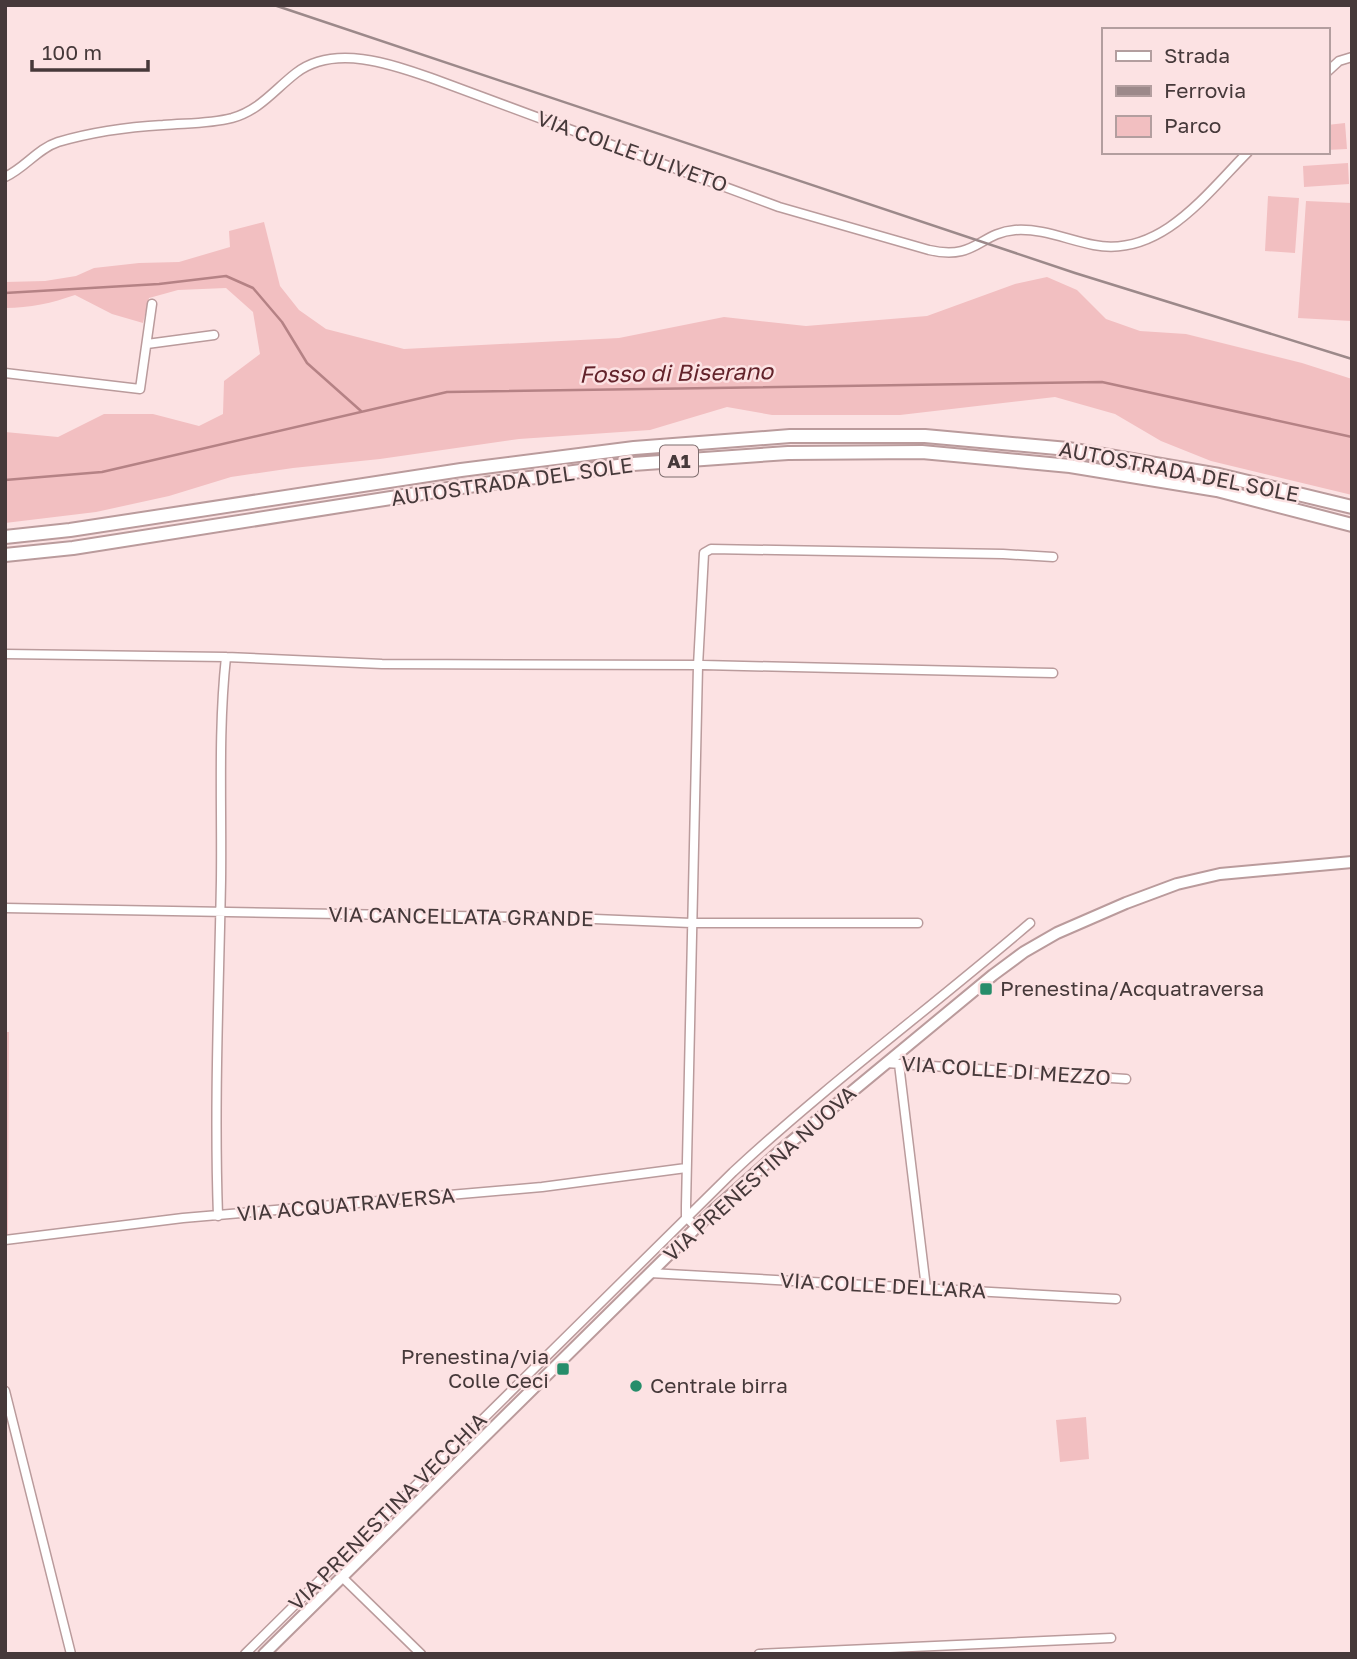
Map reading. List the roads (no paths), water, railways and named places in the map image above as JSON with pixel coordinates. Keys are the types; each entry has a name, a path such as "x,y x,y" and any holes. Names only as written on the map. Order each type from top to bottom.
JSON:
{"highway":[{"name":"AUTOSTRADA DEL SOLE","path":"5,537 70,530 461,470 634,448 790,436 925,436 1068,449 1219,475 1352,507"},
{"name":"AUTOSTRADA DEL SOLE","path":"5,555 73,548 461,487 633,464 788,453 922,452 1070,466 1217,490 1352,525"}],"main road":[{"name":"VIA PRENESTINA NUOVA","path":"264,1654 696,1227 764,1165 993,975 1040,942 1145,895 1203,877 1352,862"}],"street":[{"path":"1329,70 1339,61 1352,57"},
{"name":"VIA COLLE ULIVETO","path":"5,177 41,150 64,141 113,130 239,116 269,98 296,72 319,62 345,58 403,68 779,207 951,254 1018,230 1110,247 1152,238 1176,223 1246,154"},
{"path":"5,373 139,390 142,387 152,304"},
{"path":"147,344 214,335"},
{"path":"696,1227 686,1217 686,1168 703,555 708,549 1053,557"},
{"path":"5,654 226,657 382,664 698,666 1052,674"},
{"path":"218,1216 215,1111 219,1045 222,737 226,657"},
{"name":"VIA CANCELLATA GRANDE","path":"5,908 570,918 691,923 918,923"},
{"name":"VIA PRENESTINA VECCHIA","path":"245,1654 686,1217 783,1127 1030,923"},
{"name":"VIA COLLE DI MEZZO","path":"886,1063 1126,1079"},
{"path":"898,1064 926,1288"},
{"name":"VIA ACQUATRAVERSA","path":"5,1240 218,1216 542,1187 686,1168"},
{"name":"VIA COLLE DELL'ARA","path":"650,1273 1116,1299"},
{"path":"5,1391 71,1654"},
{"path":"342,1577 421,1654"},
{"path":"759,1654 1111,1637"}],"waterway":[{"path":"5,293 159,284 226,276 253,288 282,322 307,363 361,411"},
{"name":"Fosso di Biserano","path":"5,480 102,472 447,392 1102,382 1352,437"}],"railway":[{"path":"274,5 1075,273 1352,359"}],"place":[{"name":"Prenestina/Acquatraversa","path":"986,989"},
{"name":"Prenestina/via Colle Ceci","path":"563,1369"},
{"name":"Centrale birra","path":"636,1386"}]}
